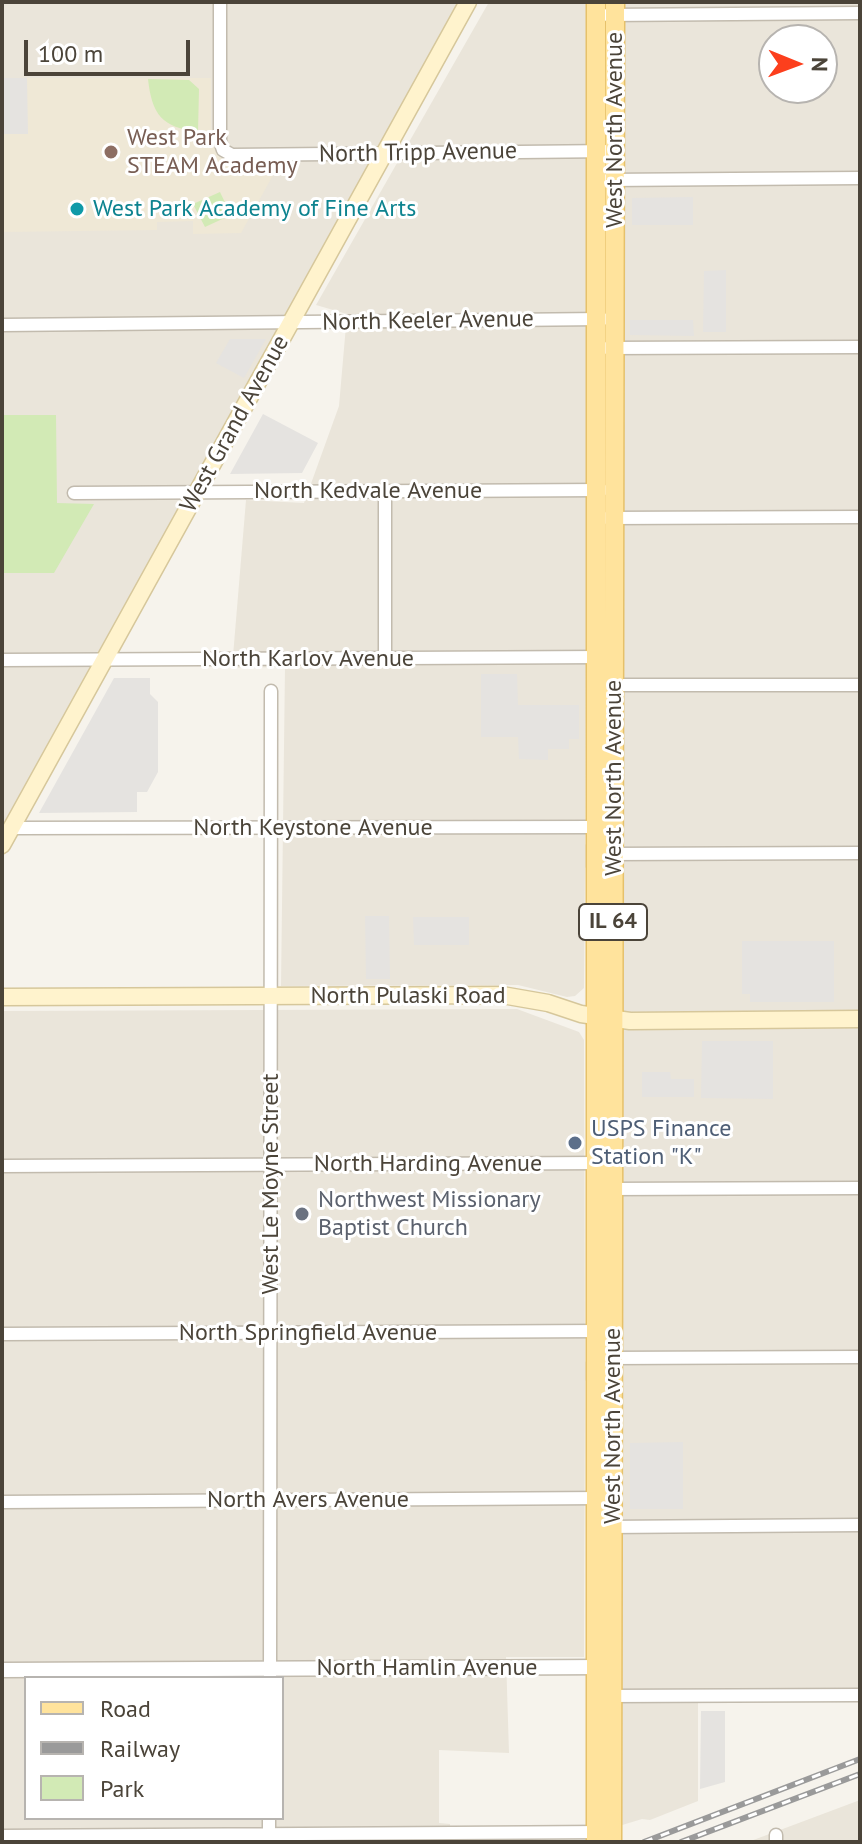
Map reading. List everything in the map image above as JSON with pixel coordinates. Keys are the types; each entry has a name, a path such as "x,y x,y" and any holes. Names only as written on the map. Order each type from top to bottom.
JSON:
{"main road":[{"name":"West Grand Avenue","path":"2,845 468,2"},
{"name":"West North Avenue","path":"596,8 605,151 604,1837"},
{"name":"West North Avenue","path":"605,151 615,8"},
{"name":"North Pulaski Road","path":"2,997 502,995 630,1021 860,1019"}],"street":[{"name":"North Tripp Avenue","path":"220,2 220,141 223,150 232,155 605,151"},
{"path":"596,8 860,13"},
{"path":"605,180 860,178"},
{"name":"North Keeler Avenue","path":"2,325 605,319"},
{"path":"605,348 860,347"},
{"name":"North Kedvale Avenue","path":"74,493 605,490"},
{"path":"385,491 385,658"},
{"path":"605,518 860,517"},
{"name":"North Karlov Avenue","path":"2,660 605,657"},
{"path":"605,685 860,685"},
{"name":"West Le Moyne Street","path":"270,1673 271,691"},
{"name":"North Keystone Avenue","path":"11,828 605,827"},
{"path":"605,854 860,853"},
{"name":"North Harding Avenue","path":"2,1166 604,1163"},
{"path":"604,1189 860,1188"},
{"name":"North Springfield Avenue","path":"2,1334 605,1331"},
{"path":"605,1358 860,1357"},
{"name":"North Avers Avenue","path":"2,1502 605,1498"},
{"path":"605,1528 860,1525"},
{"name":"North Hamlin Avenue","path":"2,1670 270,1673 605,1667"},
{"path":"605,1696 860,1695"},
{"path":"2,1836 604,1837"}],"shaded area":[{"path":"2,2 459,2 2,829"},
{"path":"489,2 588,2 586,355 590,360 590,369 586,372 586,634 589,649 586,652 585,844 589,848 589,865 585,868 584,988 575,996 567,997 518,985 281,986 285,667 232,668 246,500 304,503 339,406 347,314 316,305"},
{"path":"623,2 860,2 860,1692 698,1697 698,1801 650,1820 642,1819 619,1826 622,1774"},
{"name":"West Park STEAM Academy","path":"2,78 211,78 214,146 225,159 276,160 277,168 241,233 193,234 193,221 157,222 157,230 2,232"},
{"path":"2,78 27,78 28,134 2,134"},
{"path":"693,197 693,225 632,225 632,198"},
{"path":"726,270 726,332 703,332 704,271"},
{"path":"630,320 693,320 694,336 630,335"},
{"path":"230,339 266,339 244,378 216,363"},
{"path":"263,414 318,443 302,473 230,474"},
{"path":"481,674 517,674 518,705 579,705 579,739 569,739 569,749 548,749 548,760 519,759 518,737 481,737"},
{"path":"114,678 150,678 150,694 158,702 158,772 147,792 137,792 137,812 39,813"},
{"path":"365,916 389,916 390,979 366,979"},
{"path":"413,917 469,917 469,945 414,945"},
{"path":"742,941 834,941 834,1002 750,1002 750,994 742,994"},
{"path":"517,1009 579,1032 584,1040 585,1361 588,1366 585,1381 584,1657 506,1657 509,1753 439,1750 439,1823 450,1824 451,1842 2,1842 2,1011"},
{"path":"702,1041 773,1041 773,1099 701,1098"},
{"path":"642,1072 670,1072 671,1079 694,1079 694,1097 642,1097"},
{"path":"683,1442 683,1509 630,1509 630,1443"},
{"path":"701,1711 725,1711 725,1782 700,1789"},
{"path":"860,1800 860,1842 748,1842"}],"green space":[{"path":"148,79 189,80 199,89 198,132 176,127 161,117 152,102"},
{"path":"220,192 231,215 205,227 193,204"},
{"path":"2,415 56,415 57,503 94,504 54,573 2,573"}],"railway":[{"path":"644,1842 860,1759"},
{"path":"681,1842 860,1774"}],"place":[{"name":"West Park STEAM Academy","path":"111,152"},
{"name":"West Park Academy of Fine Arts","path":"77,209"},
{"name":"USPS Finance Station \"K\"","path":"575,1143"},
{"name":"Northwest Missionary Baptist Church","path":"302,1214"}]}
